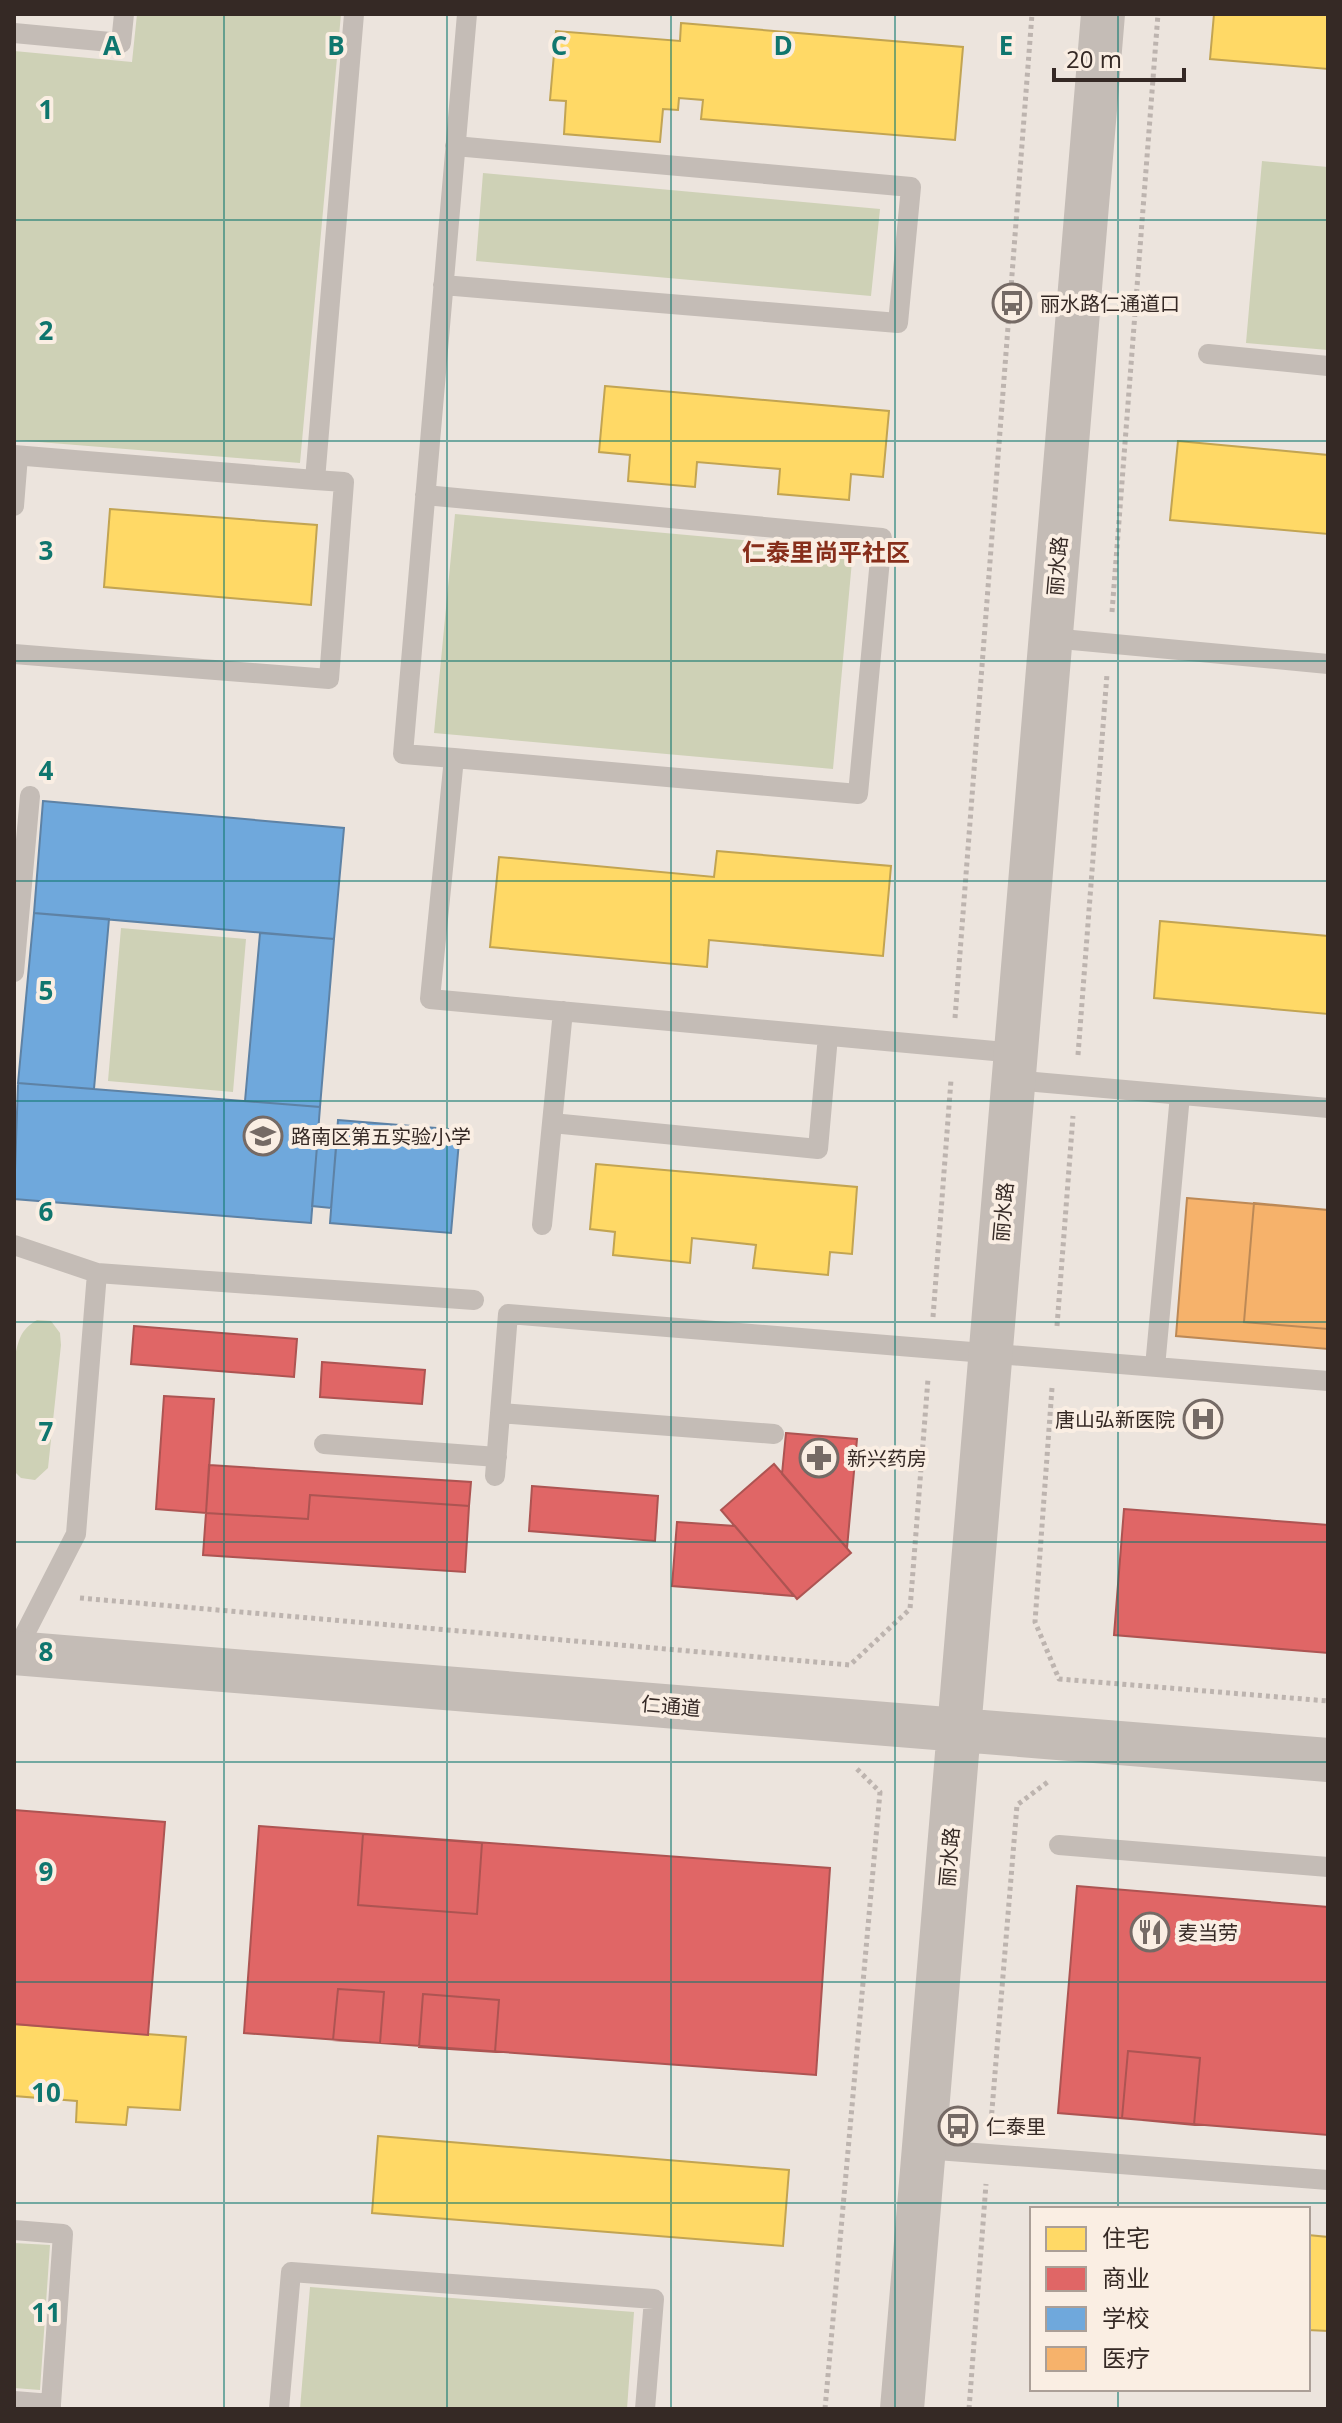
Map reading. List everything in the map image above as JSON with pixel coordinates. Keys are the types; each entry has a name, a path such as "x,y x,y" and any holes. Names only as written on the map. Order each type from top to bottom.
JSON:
{"street":[{"name":"丽水路","path":"902,2409 1103,14"},
{"name":"仁通道","path":"14,1652 1328,1760"}],"lane":[{"path":"14,33 121,43 124,14"},
{"path":"315,480 354,14"},
{"path":"425,495 882,538 858,794 403,754 425,495 455,146 467,14"},
{"path":"443,285 898,323 911,187 455,146"},
{"path":"1208,354 1328,366"},
{"path":"14,506 16,456 344,482 329,679 14,654"},
{"path":"1051,638 1328,664"},
{"path":"454,758 430,999 828,1036 1015,1067 1075,1086 1328,1108"},
{"path":"14,972 30,796"},
{"path":"542,1225 563,1011"},
{"path":"552,1123 818,1149 828,1036"},
{"path":"1155,1367 1180,1095"},
{"path":"14,1245 97,1273 474,1300"},
{"path":"14,1652 76,1534 97,1273"},
{"path":"324,1444 496,1466 508,1314 1328,1381"},
{"path":"500,1413 774,1434"},
{"path":"1059,1845 1328,1867"},
{"path":"924,2149 1328,2180"},
{"path":"14,2230 63,2234 51,2407 14,2401"},
{"path":"279,2409 291,2272 654,2299 645,2409"}],"path":[{"path":"1158,14 1035,1622 1059,1679 1328,1701"},
{"path":"825,2409 880,1792 853,1765"},
{"path":"969,2409 1017,1805 1050,1780"}],"green space":[{"path":"137,14 341,14 300,463 14,440 14,51 132,62"},
{"path":"1262,161 1328,167 1328,350 1246,343"},
{"path":"483,173 880,209 871,296 476,261"},
{"path":"455,514 853,550 833,769 434,733"},
{"path":"121,928 246,939 233,1092 108,1081"},
{"path":"37,1320 51,1321 60,1333 61,1345 48,1468 35,1480 21,1478 14,1471 12,1403 16,1350 23,1332"},
{"path":"14,2243 50,2245 40,2390 14,2388"},
{"path":"310,2287 634,2312 627,2409 300,2409"}],"building: 住宅":[{"path":"1214,14 1328,14 1328,69 1210,59"},
{"path":"681,23 963,47 955,140 701,119 703,100 679,98 678,110 663,109 660,142 564,134 566,101 550,100 556,31 680,41"},
{"path":"605,386 889,411 883,477 851,474 849,500 778,494 780,469 697,462 695,487 628,481 630,455 599,452"},
{"path":"1178,441 1328,455 1328,534 1170,520"},
{"path":"110,509 317,525 311,605 104,587"},
{"path":"717,851 891,866 883,956 709,940 707,967 490,947 499,857 714,877"},
{"path":"1160,921 1328,936 1328,1014 1154,998"},
{"path":"596,1164 857,1187 852,1254 830,1252 828,1275 753,1268 756,1245 692,1238 690,1263 613,1255 615,1232 590,1229"},
{"path":"14,2024 186,2037 180,2110 128,2107 126,2125 76,2122 77,2101 14,2096"},
{"path":"378,2136 789,2170 783,2246 372,2213"},
{"path":"1310,2235 1328,2237 1328,2331 1310,2330"}],"building: 商业":[{"path":"134,1326 297,1339 294,1377 131,1364"},
{"path":"322,1362 425,1370 422,1404 320,1397"},
{"path":"164,1396 214,1399 206,1513 156,1509"},
{"path":"786,1433 857,1439 847,1548 782,1474"},
{"path":"774,1464 851,1553 797,1599 721,1510"},
{"path":"209,1465 471,1482 469,1506 310,1495 308,1519 206,1513"},
{"path":"532,1486 658,1496 655,1541 529,1531"},
{"path":"310,1495 469,1506 465,1572 203,1555 206,1513 308,1519"},
{"path":"1124,1509 1328,1525 1328,1653 1114,1635"},
{"path":"677,1522 735,1526 794,1596 672,1586"},
{"path":"14,1810 165,1822 148,2035 14,2024"},
{"path":"259,1826 830,1868 816,2075 244,2033"},
{"path":"363,1834 482,1843 477,1914 358,1905"},
{"path":"1077,1886 1328,1907 1328,2135 1058,2113"},
{"path":"338,1989 384,1992 380,2043 333,2040"},
{"path":"423,1994 499,2000 495,2052 419,2047"},
{"path":"1128,2051 1200,2058 1194,2125 1122,2118"}],"building: 学校":[{"path":"43,801 344,828 334,939 34,913"},
{"path":"34,913 109,919 94,1089 18,1083"},
{"path":"260,933 334,939 320,1107 245,1101"},
{"path":"18,1083 320,1107 311,1223 14,1199"},
{"path":"338,1120 460,1130 451,1233 330,1223"},
{"path":"318,1135 337,1137 331,1208 312,1206"}],"building: 医疗":[{"path":"1187,1198 1328,1210 1328,1349 1176,1336"},
{"path":"1254,1203 1328,1210 1328,1329 1244,1322"}],"place":[{"name":"丽水路仁通道口","path":"1012,303"},
{"name":"路南区第五实验小学","path":"263,1136"},
{"name":"唐山弘新医院","path":"1203,1419"},
{"name":"新兴药房","path":"819,1458"},
{"name":"麦当劳","path":"1150,1932"},
{"name":"仁泰里","path":"958,2126"}],"district":[{"name":"仁泰里尚平社区","path":"826,551"}]}
